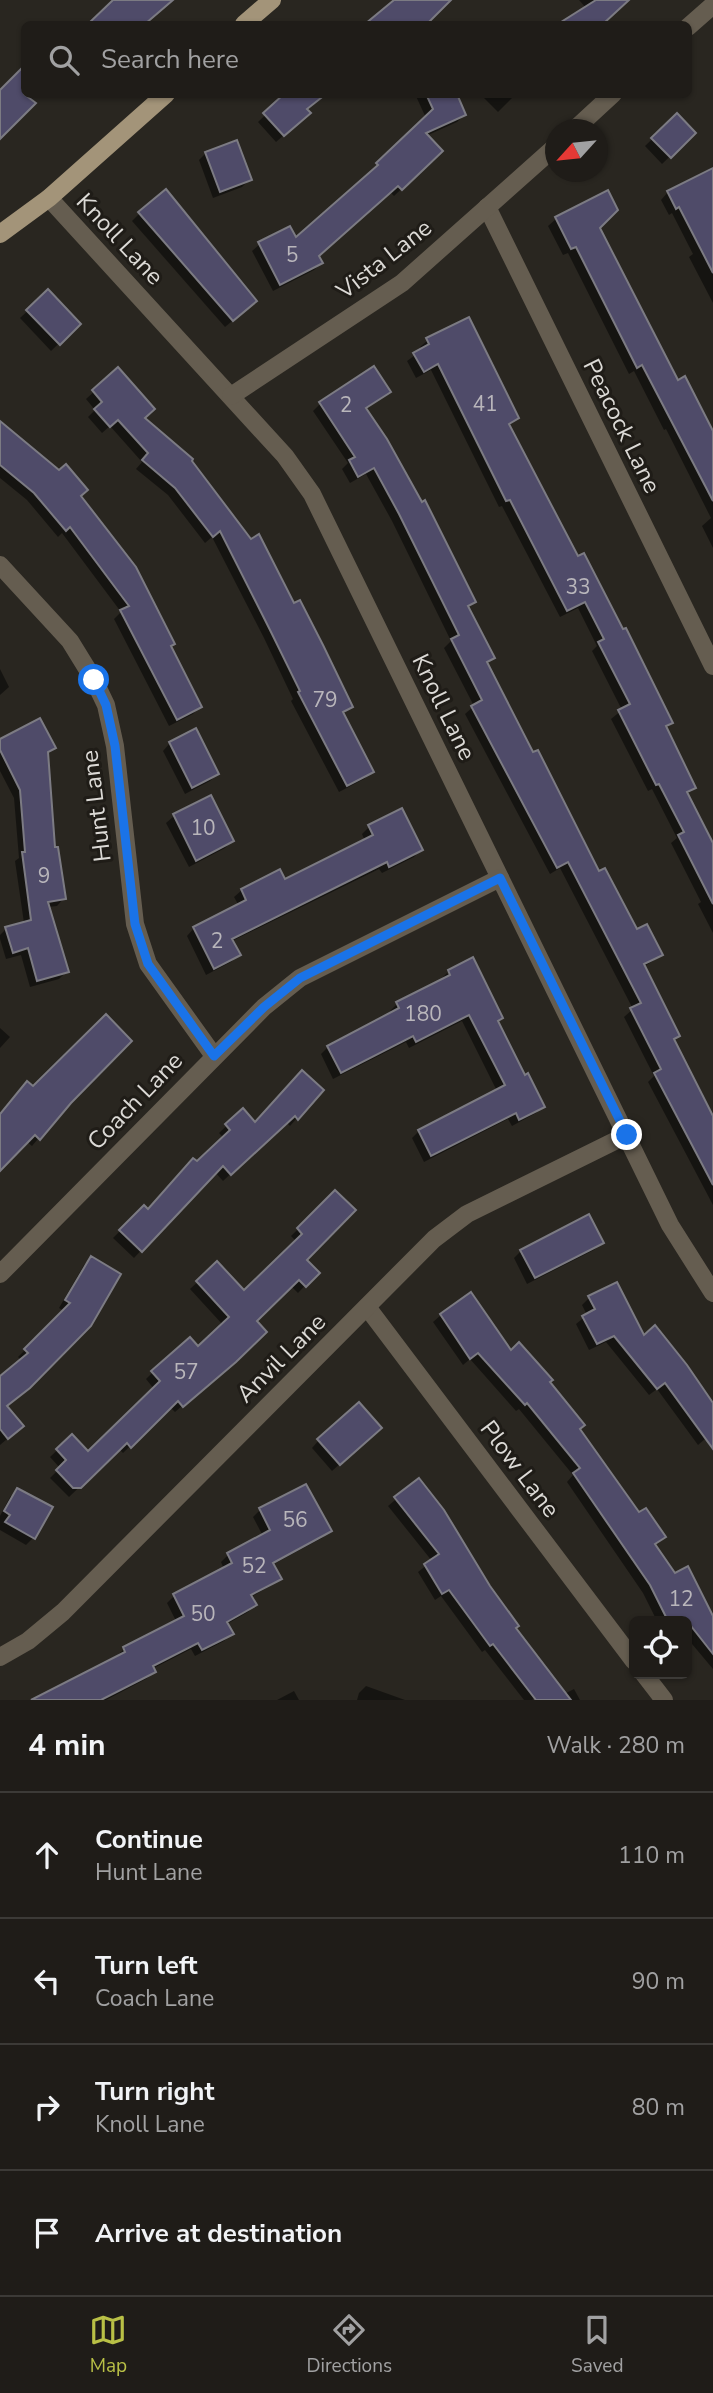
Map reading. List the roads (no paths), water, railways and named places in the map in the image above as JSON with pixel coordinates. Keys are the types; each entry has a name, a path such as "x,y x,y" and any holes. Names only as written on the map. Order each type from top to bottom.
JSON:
{"main road":[{"path":"248,21 272,0"},
{"path":"0,234 49,198 162,98"}],"street":[{"path":"692,24 711,12"},
{"path":"586,119 609,98"},
{"name":"Vista Lane","path":"231,396 402,283 545,155"},
{"name":"Knoll Lane","path":"49,198 285,456 312,494 670,1225 713,1293"},
{"name":"Peacock Lane","path":"487,207 713,666"},
{"name":"Hunt Lane","path":"1,568 70,641 106,705 115,746 135,924 148,964 214,1056"},
{"name":"Coach Lane","path":"0,1274 214,1056 264,1007 300,978 500,878"},
{"name":"Anvil Lane","path":"0,1657 28,1641 64,1612 434,1238 467,1214 627,1135"},
{"name":"Plow Lane","path":"367,1307 629,1654"},
{"path":"648,1679 664,1700"}]}
